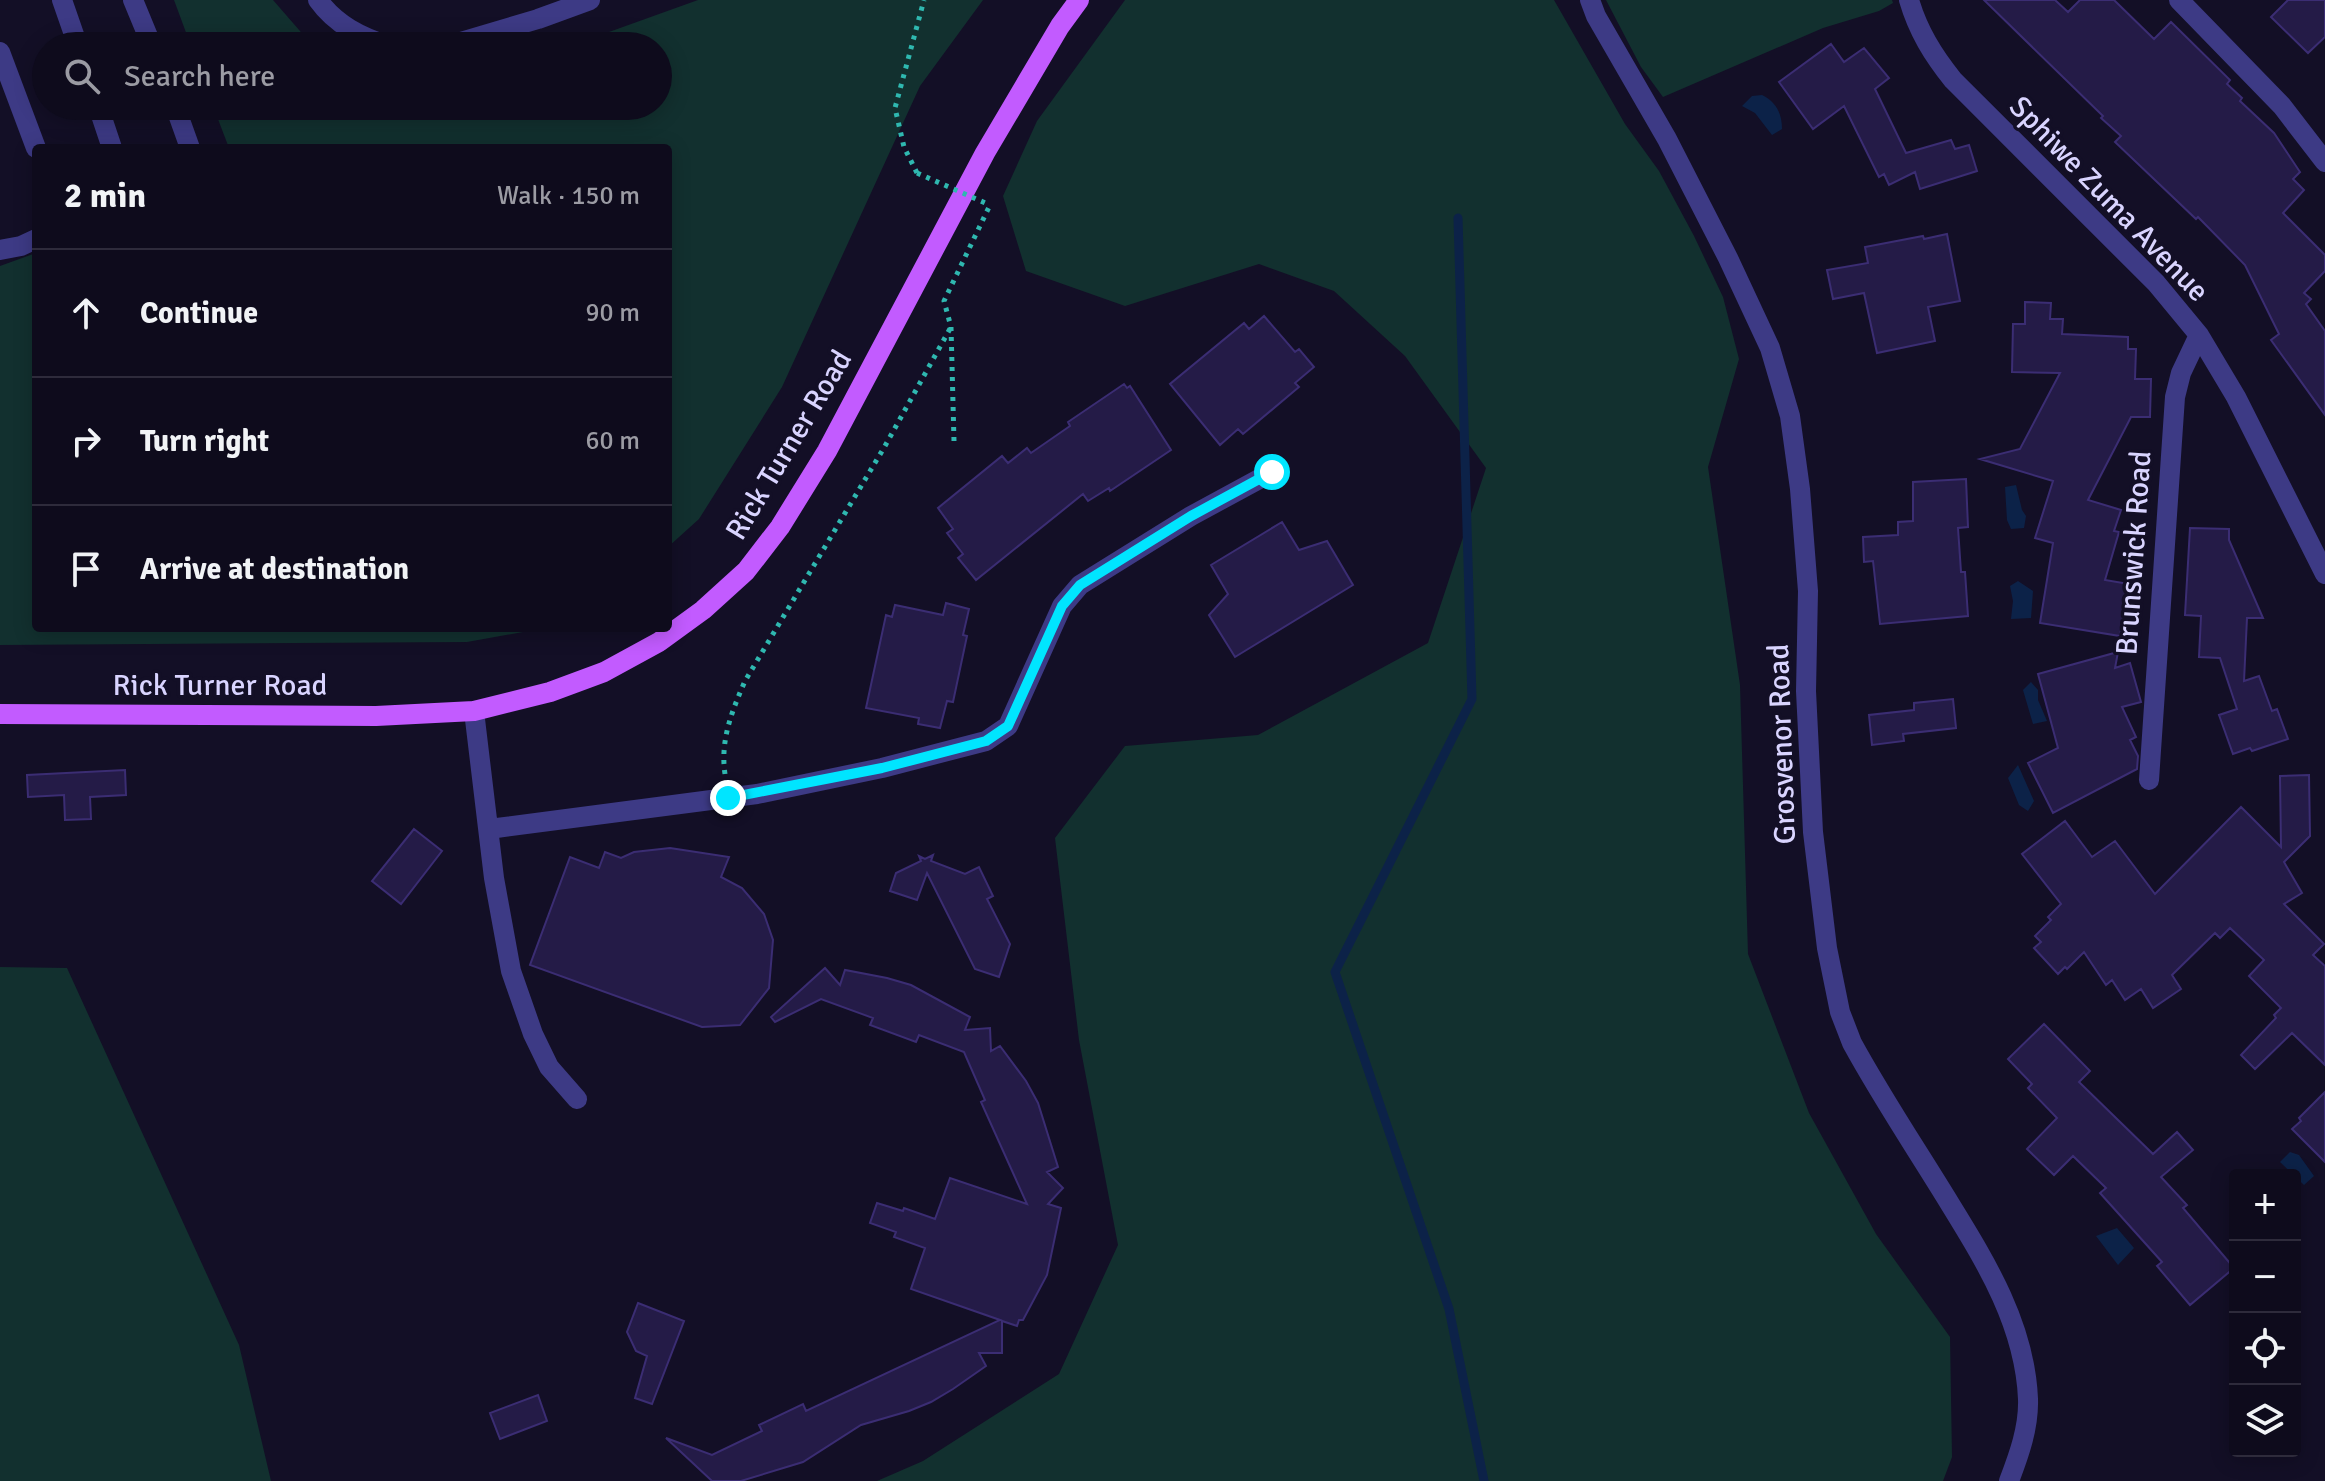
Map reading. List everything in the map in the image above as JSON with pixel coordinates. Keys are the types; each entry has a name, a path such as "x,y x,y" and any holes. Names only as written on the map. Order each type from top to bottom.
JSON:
{"main road":[{"name":"Rick Turner Road","path":"0,714 376,716 474,711 550,692 604,672 659,642 703,610 746,571 780,527 827,451 985,153 1060,26 1079,0"}],"street":[{"path":"62,0 73,32"},
{"path":"133,0 146,32"},
{"path":"318,0 353,32"},
{"path":"494,32 590,0"},
{"name":"Grosvenor Road","path":"1590,0 1728,258 1770,348 1790,416 1800,489 1808,591 1806,691 1813,832 1840,1012 1852,1043 1979,1251 2009,1309 2028,1399 2021,1449 2009,1481"},
{"name":"Sphiwe Zuma Avenue","path":"1909,0 1916,24 1929,49 1953,80 2156,283 2199,335 2236,397 2323,565"},
{"path":"2179,0 2282,106 2325,162"},
{"path":"0,52 34,144"},
{"path":"103,120 111,144"},
{"path":"180,120 189,144"},
{"path":"0,250 32,241"},
{"name":"Brunswick Road","path":"2149,780 2175,397 2184,363 2199,335"},
{"path":"489,829 728,798 882,768 986,741 1008,726 1062,606 1080,585 1191,516 1272,472"},
{"path":"474,711 494,878 511,971 533,1034 549,1067 577,1099"}],"path":[{"path":"924,0 895,108 904,147 917,173 990,205 944,301 951,327 954,441"},
{"path":"728,798 724,739 730,714 745,681 885,446 951,327"}],"green space":[{"path":"174,0 273,0 301,32 186,32"},
{"path":"698,0 983,0 920,86 782,387 699,519 672,543 672,144 227,144 218,120 672,120 672,32 609,32"},
{"path":"1125,0 1554,0 1625,124 1659,171 1723,297 1739,359 1708,467 1740,685 1748,954 1809,1113 1876,1234 1950,1337 1952,1457 1943,1481 877,1481 923,1461 1059,1374 1118,1245 1079,1040 1055,838 1125,746 1258,735 1428,643 1486,468 1405,356 1334,291 1259,264 1125,306 1026,271 1003,196 1037,121"},
{"path":"1606,0 1892,0 1893,3 1879,11 1823,28 1663,97 1641,67"},
{"path":"32,254 32,632 523,632 467,642 0,645 0,266"},
{"path":"0,967 67,968 239,1345 271,1481 0,1481"}],"water":[{"path":"1762,95 1774,105 1781,118 1782,129 1772,135 1755,113 1742,106 1752,96"},
{"path":"2016,485 2026,516 2024,528 2011,529 2007,520 2005,487"},
{"path":"2018,581 2033,591 2031,618 2011,619 2013,601 2010,586"},
{"path":"2031,682 2038,690 2038,700 2047,721 2033,724 2023,690"},
{"path":"2018,765 2034,801 2028,811 2019,805 2008,778"},
{"path":"2290,1152 2299,1155 2314,1176 2304,1185 2301,1182 2301,1169 2287,1169 2280,1162"},
{"path":"2117,1228 2134,1248 2118,1265 2096,1236"}],"building":[{"path":"1984,0 2055,0 2068,12 2080,0 2114,0 2154,39 2171,22 2230,80 2227,84 2242,98 2240,101 2274,133 2300,172 2293,179 2304,190 2283,213 2325,255 2325,271 2304,293 2311,299 2306,304 2325,331 2325,415 2271,340 2279,334 2245,265 2198,217 2196,219 2115,142 2121,136 2101,118 2103,116"},
{"path":"2288,0 2325,0 2325,37 2308,53 2271,17"},
{"path":"1831,44 1844,62 1864,48 1889,78 1875,89 1906,153 1951,140 1955,149 1969,145 1977,171 1920,189 1915,172 1889,185 1884,174 1879,177 1844,106 1813,129 1779,82"},
{"path":"1947,234 1960,301 1928,307 1935,341 1877,353 1864,293 1833,299 1827,270 1868,263 1865,247"},
{"path":"2025,302 2051,303 2050,319 2063,319 2062,334 2128,337 2128,349 2136,349 2135,379 2151,379 2150,417 2131,417 2088,500 2121,510 2114,531 2119,532 2105,580 2129,584 2120,636 2040,623 2053,543 2035,538 2053,481 1980,459 2020,449 2060,373 2012,372 2013,324 2025,324"},
{"path":"1264,316 1295,352 1299,349 1314,367 1295,383 1299,387 1243,434 1238,429 1220,445 1170,384 1244,323 1249,329"},
{"path":"1124,384 1127,388 1130,386 1171,450 1110,491 1109,488 1088,501 1083,494 976,580 958,558 963,554 947,533 953,529 938,508 1002,456 1008,463 1027,448 1031,453 1070,426 1068,422"},
{"path":"1966,479 1968,527 1958,528 1968,616 1880,624 1873,561 1864,562 1863,537 1898,535 1898,522 1913,521 1913,482"},
{"path":"1282,522 1299,550 1327,541 1353,585 1235,657 1209,615 1228,594 1211,565"},
{"path":"2190,528 2229,529 2229,540 2263,618 2247,618 2244,681 2259,676 2272,711 2277,709 2288,739 2233,754 2219,715 2237,709 2220,658 2199,657 2201,616 2185,615"},
{"path":"946,603 969,609 963,635 967,636 953,702 947,701 940,728 918,724 919,718 866,708 886,615 892,617 895,605 943,615"},
{"path":"2118,652 2115,668 2130,663 2141,702 2122,707 2136,737 2130,740 2138,756 2137,769 2053,813 2028,763 2058,748 2038,674"},
{"path":"1953,699 1956,728 1903,734 1904,741 1872,745 1869,715 1914,710 1914,703"},
{"path":"125,770 126,795 90,797 91,819 65,820 64,795 28,797 27,775"},
{"path":"2309,775 2310,836 2284,862 2302,893 2284,904 2324,944 2313,955 2325,966 2325,1065 2292,1033 2255,1069 2241,1055 2276,1018 2274,1015 2281,1008 2249,976 2264,960 2230,928 2220,938 2215,933 2172,975 2181,989 2153,1008 2141,989 2125,1000 2112,980 2106,985 2084,952 2058,974 2034,948 2041,942 2035,936 2061,904 2022,854 2065,821 2092,857 2115,841 2155,894 2241,807 2281,847 2280,776"},
{"path":"414,829 442,851 401,904 372,881"},
{"path":"670,848 729,857 721,877 742,888 764,914 773,940 769,988 740,1025 702,1027 530,965 570,857 599,868 605,852 621,858 634,852"},
{"path":"933,855 931,861 965,874 979,867 993,896 987,899 1010,944 999,977 975,969 927,873 917,900 890,891 896,873 921,861 919,856 925,859"},
{"path":"825,968 840,985 845,970 911,985 970,1017 965,1030 990,1028 991,1051 1000,1046 1038,1103 1058,1167 1047,1172 1063,1188 1048,1204 1061,1208 1047,1275 1023,1320 1019,1320 1017,1326 1002,1321 1002,1353 979,1353 986,1366 953,1389 909,1411 861,1425 803,1462 741,1481 712,1481 666,1438 712,1455 762,1431 759,1425 803,1404 806,1411 1000,1320 911,1289 925,1248 894,1237 896,1232 870,1223 877,1203 935,1219 950,1178 1027,1204 981,1102 985,1100 964,1052 919,1035 916,1042 870,1025 873,1018 821,999 775,1022 771,1017"},
{"path":"2044,1024 2090,1071 2079,1082 2153,1154 2177,1132 2193,1150 2161,1177 2187,1205 2183,1208 2229,1262 2229,1272 2190,1305 2157,1266 2162,1262 2100,1193 2106,1188 2073,1156 2054,1175 2027,1149 2057,1118 2028,1088 2032,1084 2008,1059"},
{"path":"2325,1092 2325,1162 2292,1129"},
{"path":"638,1303 684,1321 652,1404 635,1398 647,1356 636,1351 627,1332"},
{"path":"538,1395 547,1421 500,1439 490,1413"}],"waterway":[{"path":"1458,218 1472,699 1335,972 1449,1309 1484,1481"}],"route":[{"path":"728,798 882,768 986,741 1008,726 1062,606 1080,585 1191,516 1272,472"}]}
